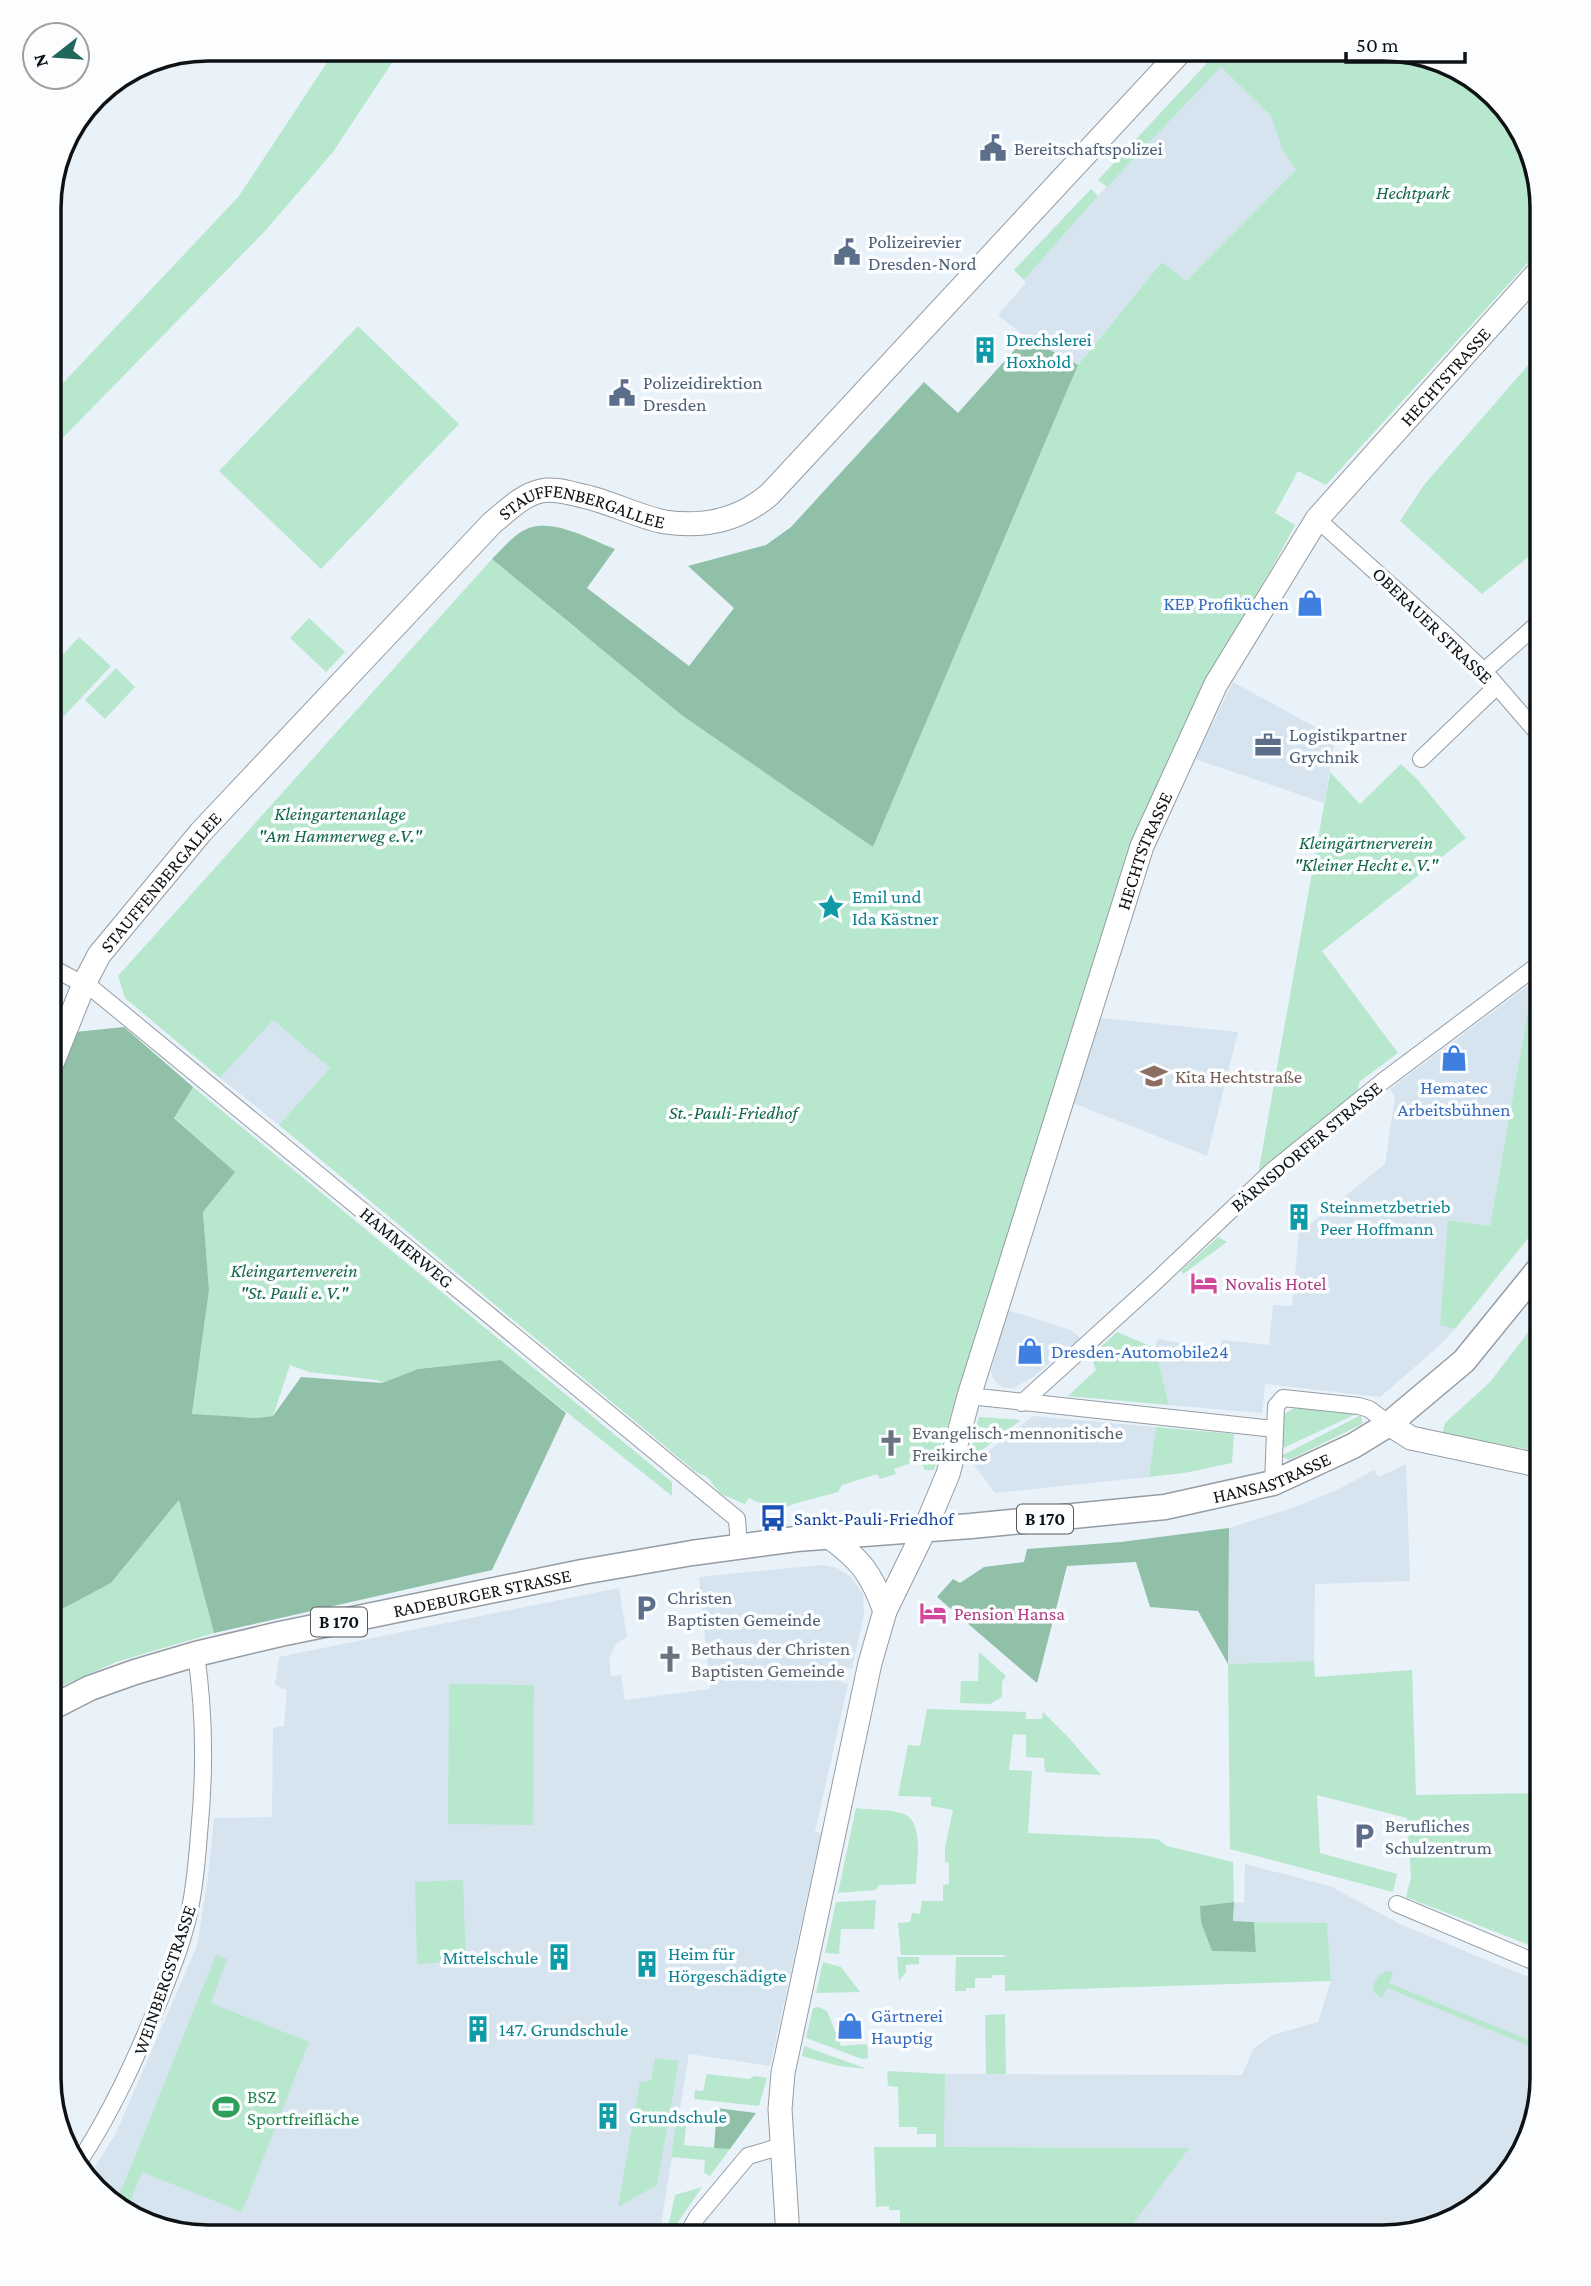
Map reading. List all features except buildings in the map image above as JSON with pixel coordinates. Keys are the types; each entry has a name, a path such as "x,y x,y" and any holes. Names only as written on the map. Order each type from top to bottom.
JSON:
{"main road":[{"name":"HANSASTRASSE","path":"925,1529 1165,1507 1273,1483 1353,1446 1389,1424 1464,1361 1530,1280"},
{"name":"RADEBURGER STRASSE","path":"61,1703 90,1688 196,1654 582,1572 739,1546 925,1529"}],"street":[{"name":"STAUFFENBERGALLEE","path":"62,1040 99,955 201,832 492,523 522,499 542,491 561,491 590,498 664,522 696,524 727,519 753,509 770,494 1172,62"},
{"name":"HECHTSTRASSE","path":"787,2224 780,2109 783,2073 870,1663 885,1611 948,1474 969,1396 1142,846 1216,684 1317,519 1530,281"},
{"name":"OBERAUER STRASSE","path":"1317,519 1484,671 1530,723"},
{"path":"1484,671 1530,631"},
{"path":"1421,759 1497,686"},
{"name":"BÄRNSDORFER STRASSE","path":"1023,1403 1272,1171 1382,1082 1530,971"},
{"name":"HAMMERWEG","path":"62,972 94,990 188,1066 737,1519 739,1546"},
{"path":"969,1396 1273,1429"},
{"path":"1273,1483 1273,1429 1276,1406 1283,1398 1359,1406 1369,1409 1411,1438 1530,1463"},
{"path":"828,1536 865,1568 885,1611"},
{"name":"WEINBERGSTRASSE","path":"84,2156 135,2063 169,1977 189,1914 196,1874 204,1784 204,1725 196,1654"},
{"path":"1397,1904 1530,1960"},
{"path":"693,2224 748,2156 782,2146"}],"shaded area":[{"path":"1221,67 1271,116 1282,149 1296,170 1185,282 1162,262 1078,365 1026,337 998,315 1026,283 1024,280 1098,196"},
{"path":"1233,682 1335,738 1324,803 1195,759"},
{"path":"1530,984 1530,999 1490,1226 1449,1220 1440,1324 1455,1329 1380,1397 1265,1384 1262,1413 1169,1405 1155,1348 1158,1339 1220,1350 1222,1340 1269,1345 1273,1305 1292,1306 1299,1233 1385,1164 1395,1097 1390,1089"},
{"name":"Kita Hechtstraße","path":"1101,1018 1238,1032 1207,1156 1073,1103"},
{"path":"273,1019 330,1068 279,1125 220,1078"},
{"name":"Dresden-Automobile24","path":"1008,1310 1071,1330 1080,1338 1033,1377 1014,1388 999,1385 991,1371"},
{"path":"1033,1416 1156,1427 1149,1477 995,1493 973,1463"},
{"path":"1406,1464 1410,1581 1315,1584 1314,1661 1228,1664 1229,1528 1295,1507 1337,1490 1374,1470 1379,1477"},
{"path":"821,1565 837,1568 851,1577 863,1594 864,1614 852,1669 845,1668 841,1682 848,1684 815,1832 821,1833 770,2066 689,2054 661,2224 198,2224 179,2222 143,2210 111,2188 93,2169 115,2135 197,1946 214,1818 272,1817 273,1728 284,1726 287,1690 275,1685 279,1657 619,1588 627,1637 616,1644 609,1658 611,1676 621,1675 625,1700 710,1689 699,1577"},
{"path":"1245,1864 1330,1886 1402,1925 1530,1978 1530,2078 1525,2116 1510,2151 1487,2182 1439,2214 1402,2223 1132,2225 1188,2148 943,2147 945,2074 1242,2075 1254,2048 1273,2035 1318,2022 1331,1981 1327,1924 1233,1921 1234,1902 1244,1903"}],"green space":[{"path":"327,62 392,62 333,152 265,231 62,439 62,384 239,196"},
{"name":"St.-Pauli-Friedhof","path":"1208,62 1412,64 1439,72 1472,92 1487,104 1510,135 1525,170 1530,208 1530,260 1326,485 1298,471 1275,513 1295,525 1205,680 1130,844 934,1470 925,1470 920,1460 894,1469 896,1474 880,1479 877,1474 842,1485 838,1492 788,1507 771,1507 749,1498 745,1504 721,1494 707,1477 696,1472 279,1125 330,1068 273,1020 220,1078 125,998 118,976 492,559 575,628 873,847 1078,365 1162,262 1186,281 1296,170 1282,149 1271,116 1221,67 1107,187 1098,180"},
{"path":"1091,189 1098,196 1024,280 1014,270"},
{"path":"358,326 459,424 321,569 219,471"},
{"path":"1026,337 1078,365 873,847 683,716 492,559 521,532 531,527 543,526 581,534 615,549 587,588 689,666 734,608 688,566 766,545 791,527 924,382 958,413"},
{"path":"1530,363 1530,556 1482,594 1400,521 1424,485"},
{"path":"309,618 345,652 326,672 290,638"},
{"path":"79,637 111,666 62,719 62,656"},
{"path":"116,668 135,687 105,719 85,700"},
{"name":"Kleingärtnerverein \"Kleiner Hecht e. V.\"","path":"1401,764 1417,779 1466,838 1322,951 1398,1053 1359,1082 1357,1096 1258,1174 1330,772 1360,804"},
{"path":"1530,999 1530,1236 1455,1329 1440,1325 1448,1220 1490,1226"},
{"path":"124,1027 193,1087 174,1118 235,1172 203,1212 209,1290 192,1414 256,1418 273,1416 301,1377 382,1383 418,1369 501,1360 566,1413 492,1570 214,1633 179,1500 111,1583 61,1609 62,1066 75,1032"},
{"name":"Kleingartenverein \"St. Pauli e. V.\"","path":"193,1087 672,1482 672,1496 501,1360 418,1369 382,1383 377,1380 309,1372 290,1365 273,1416 256,1418 192,1415 209,1290 203,1212 234,1172 174,1117"},
{"path":"1218,1237 1227,1242 1183,1274 1181,1271"},
{"path":"1530,1330 1530,1450 1442,1434 1445,1423 1490,1382"},
{"path":"1117,1332 1155,1348 1169,1405 1068,1396 1096,1370 1091,1356"},
{"path":"1296,1407 1356,1414 1279,1450 1281,1420 1284,1414"},
{"path":"1361,1415 1362,1424 1289,1460 1281,1456"},
{"path":"979,1417 1021,1420 968,1461"},
{"path":"1156,1427 1234,1434 1232,1463 1149,1477"},
{"path":"180,1499 214,1633 116,1662 61,1687 61,1609 111,1583"},
{"path":"1229,1528 1228,1664 1198,1611 1150,1607 1136,1562 1067,1566 1037,1683 937,1597 953,1579 960,1583 984,1567 1024,1562 1027,1549 1121,1542"},
{"path":"979,1652 1006,1676 1002,1682 1002,1697 990,1704 960,1703 961,1681 978,1681"},
{"path":"1314,1661 1315,1677 1412,1670 1416,1795 1530,1793 1530,1945 1406,1897 1411,1878 1407,1818 1317,1795 1320,1853 1397,1874 1393,1892 1230,1849 1228,1664"},
{"path":"449,1684 534,1685 533,1825 448,1824"},
{"path":"927,1709 1026,1712 1026,1719 1042,1719 1043,1712 1101,1775 1045,1772 1044,1758 1026,1757 1026,1735 1013,1734 1009,1770 1032,1771 1028,1833 1157,1839 1167,1846 1233,1862 1234,1902 1200,1906 1212,1951 1256,1952 1254,1922 1327,1923 1331,1981 1005,1991 1005,1975 993,1975 992,1978 975,1978 975,1988 955,1991 956,1957 1005,1955 901,1955 898,1923 910,1922 912,1913 920,1914 922,1901 943,1901 943,1885 949,1884 949,1863 945,1862 945,1848 953,1810 931,1806 931,1797 898,1796 908,1745 920,1746"},
{"path":"856,1808 896,1812 909,1817 917,1833 916,1884 879,1885 876,1890 838,1893"},
{"path":"463,1880 466,1962 417,1964 415,1882"},
{"path":"876,1900 874,1929 841,1929 839,1954 825,1953 836,1902"},
{"path":"1234,1902 1233,1921 1254,1922 1256,1952 1212,1951 1201,1922 1200,1906"},
{"name":"BSZ Sportfreifläche","path":"216,1955 227,1959 211,2003 309,2042 242,2212 142,2172 130,2202 119,2194"},
{"path":"897,1957 919,1957 919,1964 906,1965 906,1972 899,1981"},
{"path":"823,1962 841,1967 860,1992 816,1993"},
{"path":"1386,1971 1393,1972 1389,1983 1530,2040 1530,2046 1387,1988 1382,1998 1375,1993 1373,1986 1378,1976"},
{"path":"819,2007 827,2011 841,2046 867,2044 868,2058 862,2059 806,2038 813,2008"},
{"path":"1005,2014 1006,2074 986,2074 985,2015"},
{"path":"804,2046 867,2069 839,2066 802,2056"},
{"path":"655,2058 679,2061 657,2185 618,2207 640,2082 651,2080"},
{"path":"887,2071 945,2074 944,2147 1189,2148 1132,2225 900,2225 900,2210 889,2210 889,2206 876,2207 874,2147 936,2147 936,2134 917,2134 917,2127 899,2127 898,2087 888,2086"},
{"path":"707,2074 749,2079 754,2076 767,2078 759,2106 694,2099 695,2090 703,2091"},
{"path":"717,2108 756,2113 730,2149 714,2148"},
{"path":"676,2124 686,2125 684,2145 730,2149 710,2176 704,2173 705,2160 671,2157"},
{"path":"702,2187 676,2224 669,2224 675,2195"}],"place":[{"name":"Bereitschaftspolizei","path":"993,148"},
{"name":"Polizeirevier Dresden-Nord","path":"847,252"},
{"name":"Drechslerei Hoxhold","path":"985,350"},
{"name":"Polizeidirektion Dresden","path":"622,393"},
{"name":"KEP Profiküchen","path":"1310,603"},
{"name":"Logistikpartner Grychnik","path":"1268,745"},
{"name":"Emil und Ida Kästner","path":"831,907"},
{"name":"Hematec Arbeitsbühnen","path":"1454,1058"},
{"name":"Kita Hechtstraße","path":"1154,1076"},
{"name":"Steinmetzbetrieb Peer Hoffmann","path":"1299,1217"},
{"name":"Novalis Hotel","path":"1204,1283"},
{"name":"Dresden-Automobile24","path":"1030,1351"},
{"name":"Evangelisch-mennonitische Freikirche","path":"891,1443"},
{"name":"Sankt-Pauli-Friedhof","path":"773,1518"},
{"name":"Christen Baptisten Gemeinde","path":"646,1608"},
{"name":"Pension Hansa","path":"933,1613"},
{"name":"Bethaus der Christen Baptisten Gemeinde","path":"670,1659"},
{"name":"Berufliches Schulzentrum","path":"1364,1836"},
{"name":"Mittelschule","path":"559,1957"},
{"name":"Heim für Hörgeschädigte","path":"647,1964"},
{"name":"Gärtnerei Hauptig","path":"850,2026"},
{"name":"147. Grundschule","path":"478,2029"},
{"name":"BSZ Sportfreifläche","path":"226,2107"},
{"name":"Grundschule","path":"608,2116"}],"park label":[{"name":"Hechtpark","path":"1413,192"},
{"name":"Kleingartenanlage \"Am Hammerweg e.V.\"","path":"340,824"}]}
